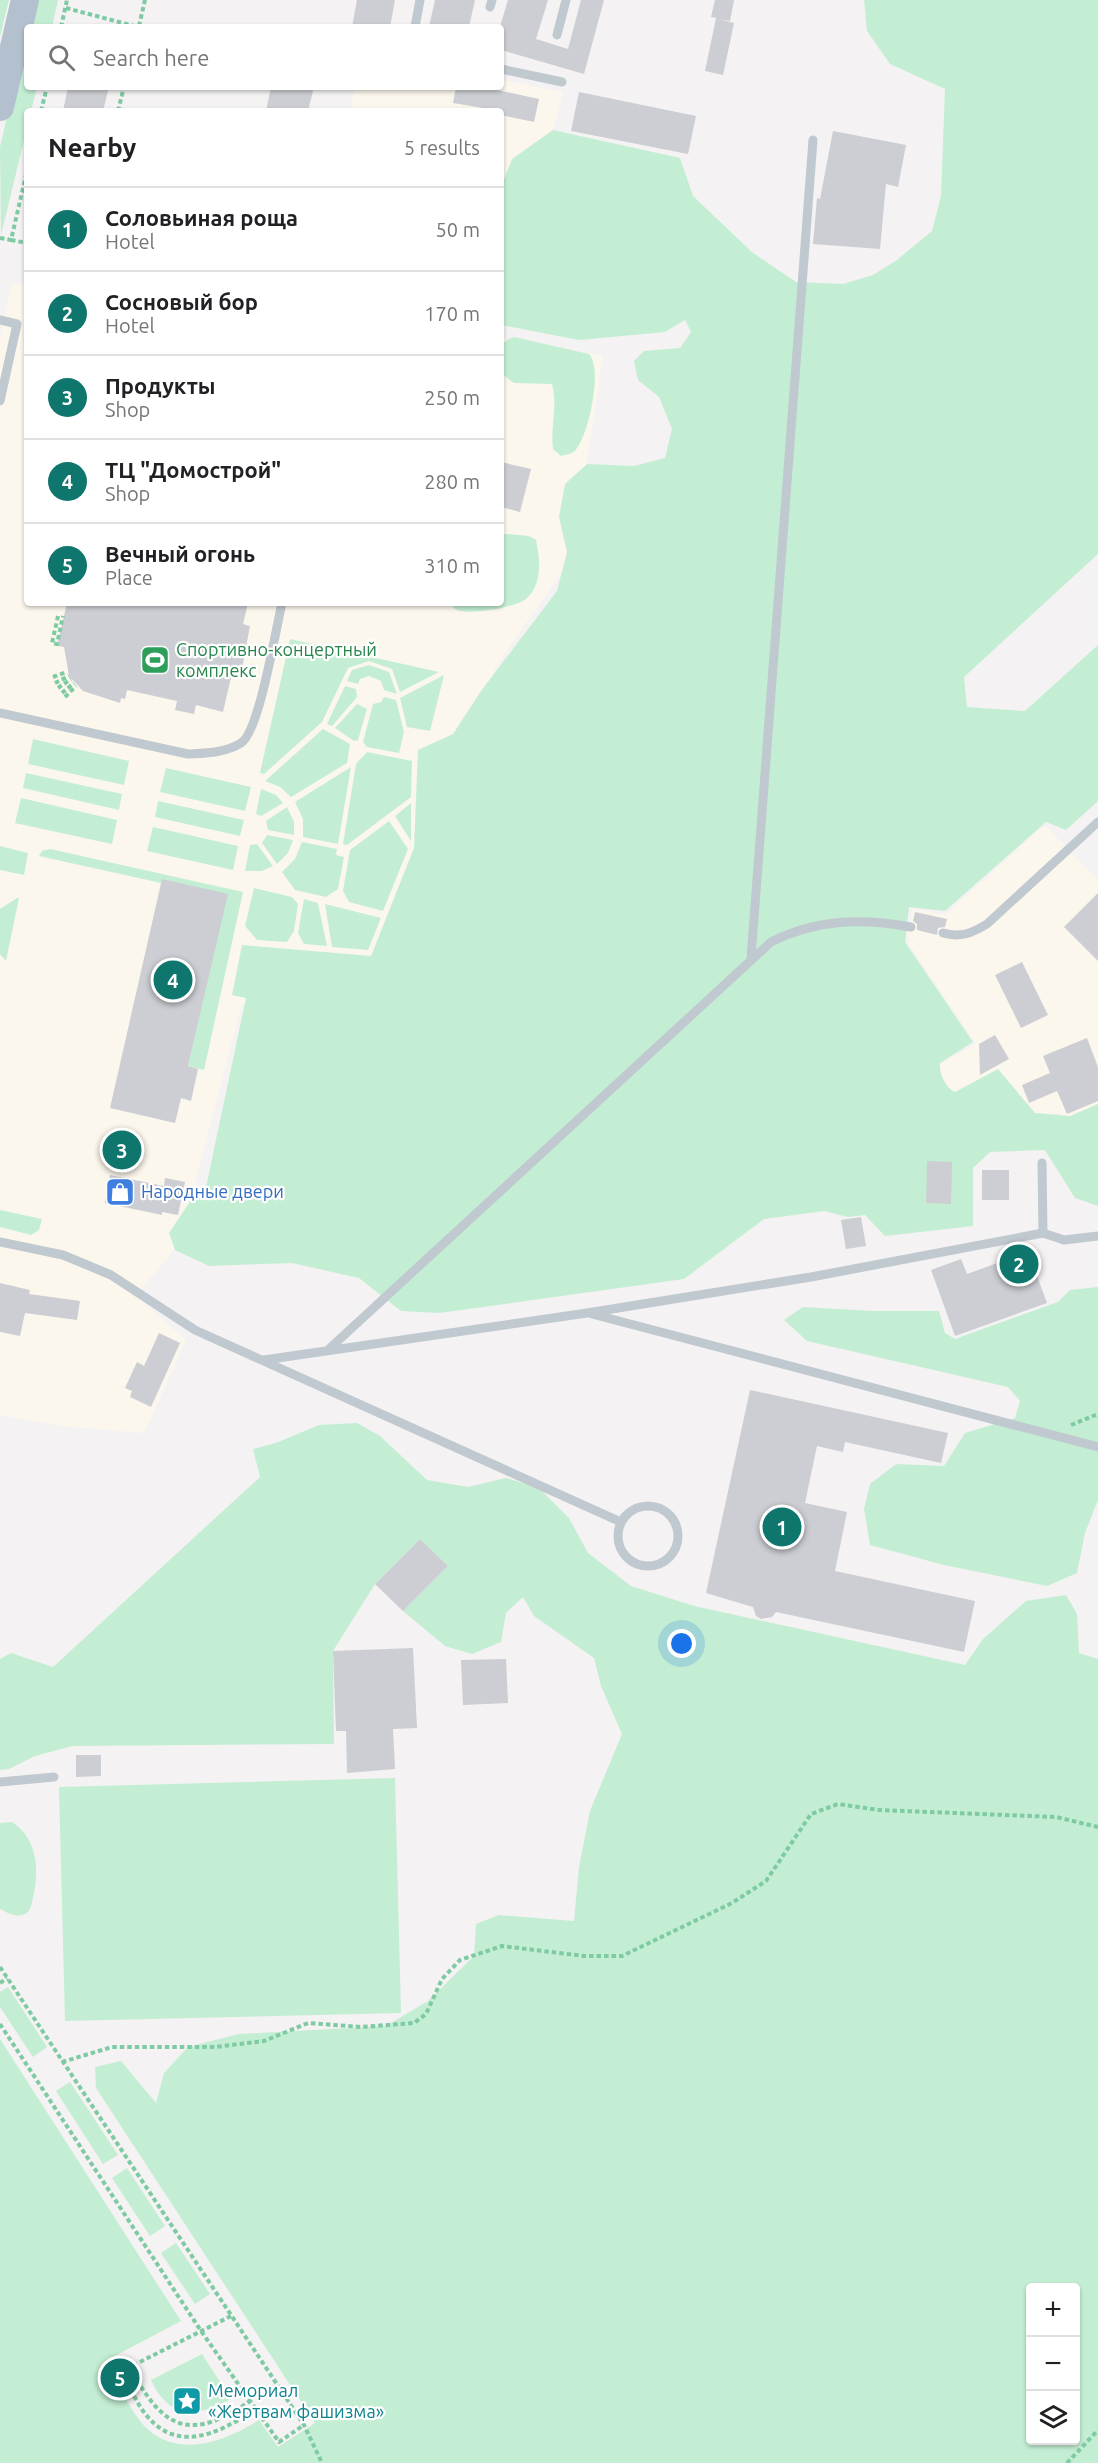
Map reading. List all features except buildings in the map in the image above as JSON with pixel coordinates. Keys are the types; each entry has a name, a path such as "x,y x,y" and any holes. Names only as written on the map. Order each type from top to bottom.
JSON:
{"main road":[{"path":"0,107 25,0"}],"lane":[{"path":"415,24 420,0"},
{"path":"557,34 566,0"},
{"path":"504,70 562,82"},
{"path":"751,958 813,140"},
{"path":"0,320 24,325"},
{"path":"0,401 16,324"},
{"path":"0,713 188,754 218,753 243,743 255,724 281,606"},
{"path":"943,933 955,936 970,934 987,924 1098,822"},
{"path":"329,1349 771,942 811,926 852,921 911,927"},
{"path":"1042,1163 1043,1233"},
{"path":"264,1360 587,1313 811,1277 1043,1233 1064,1240 1098,1236"},
{"path":"0,1242 63,1255 111,1275 195,1330 621,1522"},
{"path":"587,1313 1098,1447"},
{"path":"643,1506 659,1508 672,1518 676,1526 677,1543 670,1556 656,1565 643,1566 632,1562 622,1551 618,1539 621,1522 628,1512 643,1506"},
{"path":"0,1782 54,1777"}],"path":[{"path":"62,24 67,0"},
{"path":"139,24 145,0"},
{"path":"66,8 127,24"},
{"path":"42,108 46,90"},
{"path":"119,108 123,90"},
{"path":"11,240 24,184"},
{"path":"0,238 24,242"},
{"path":"60,616 57,644 52,643 60,616"},
{"path":"53,677 71,679"},
{"path":"55,683 71,679"},
{"path":"58,688 71,679"},
{"path":"63,695 71,679"},
{"path":"62,2062 112,2047 214,2047 264,2041 308,2023 361,2027 414,2023 426,2014 442,1979 460,1960 502,1946 584,1956 622,1956 732,1904 766,1881 811,1814 838,1804 879,1810 1056,1817 1098,1827"},
{"path":"0,1967 304,2425 322,2463"},
{"path":"0,1983 7,1978"},
{"path":"0,2024 201,2331 279,2442 304,2425"},
{"path":"231,2316 122,2371 141,2408 153,2423 170,2433 188,2438 207,2436 226,2429 256,2409"},
{"path":"130,2367 145,2396 157,2411 174,2421 192,2426 211,2424 250,2401"},
{"path":"1067,2463 1098,2430"}],"shaded area":[{"path":"504,81 563,92 553,130 504,244 504,108 351,108 354,90 504,90"},
{"path":"12,283 24,285 24,606 504,606 504,338 603,356 572,557 497,665 351,1012 242,1004 179,1243 136,1296 186,1340 144,1433 61,1426 0,1415 0,337"},
{"path":"1045,825 1098,881 1098,1106 1064,1119 1060,1112 1031,1123 953,1095 937,1066 976,1044 909,944 908,934 913,909 945,915"}],"green space":[{"path":"0,0 9,0 0,37"},
{"path":"34,0 58,0 53,24 29,24"},
{"path":"864,0 1098,0 1098,554 964,677 967,707 1025,711 1098,645 1098,801 1066,830 1046,822 945,911 909,907 905,942 973,1042 940,1063 943,1080 951,1090 955,1092 998,1069 1035,1113 1070,1116 1098,1104 1098,1206 1075,1198 1045,1150 990,1152 973,1168 973,1226 885,1236 865,1215 848,1217 824,1211 764,1219 684,1279 439,1313 401,1311 359,1278 292,1263 209,1266 175,1250 169,1233 191,1200 205,1192 246,998 232,995 242,945 371,956 414,848 418,750 453,734 481,691 557,591 567,552 559,517 565,484 587,464 634,466 665,458 672,429 659,397 638,380 634,361 644,351 680,348 691,332 685,320 665,332 579,340 504,326 504,179 512,159 553,130 680,158 693,196 753,253 796,282 843,284 873,275 897,260 932,231 941,196 945,89 890,64 867,31"},
{"path":"24,44 24,90 36,90 32,108 24,108 24,140 1,235 0,147"},
{"path":"514,337 589,354 593,361 595,386 590,415 582,440 572,453 561,456 553,449 554,392 552,384 514,383 504,376 504,344"},
{"path":"504,534 529,536 536,540 539,571 531,593 521,602 505,607 476,612 456,610 453,606 504,606"},
{"path":"290,639 439,672 400,692 392,669 369,661 348,668 322,722 264,774 260,773"},
{"path":"369,665 389,672 397,694 384,690 381,681 369,676 360,679 358,684 347,681 352,670"},
{"path":"444,675 430,731 407,727 400,698"},
{"path":"345,686 356,689 357,697 332,726 327,724"},
{"path":"384,697 396,700 404,732 399,753 367,747 363,742 373,704 381,702"},
{"path":"357,704 367,709 358,740 354,741 335,728"},
{"path":"323,729 350,744 347,763 291,797 280,787 265,781"},
{"path":"33,739 129,761 124,785 28,764"},
{"path":"367,752 412,761 411,797 347,845 343,844 356,764"},
{"path":"351,767 338,844 303,837 303,819 295,802"},
{"path":"166,768 251,787 245,811 160,792"},
{"path":"26,773 122,794 119,810 23,788"},
{"path":"261,789 276,795 283,803 261,816 256,814"},
{"path":"21,798 117,820 112,844 15,823"},
{"path":"158,801 244,820 240,836 155,817"},
{"path":"411,803 411,841 395,816"},
{"path":"287,807 294,822 294,835 268,830 266,821"},
{"path":"389,821 408,849 383,911 349,902 343,891 350,850"},
{"path":"153,827 238,846 233,870 147,851"},
{"path":"267,835 293,840 288,853 277,864 262,843"},
{"path":"302,842 337,849 336,855 344,857 338,889 326,897 295,890 282,872 295,859"},
{"path":"257,844 273,866 262,871 245,871 250,845"},
{"path":"0,846 28,853 24,875 0,870"},
{"path":"50,849 243,892 204,1070 188,1066 227,894 161,883 39,856 42,851"},
{"path":"254,888 292,897 298,904 294,931 287,942 257,940 245,926"},
{"path":"19,898 6,961 0,954 0,909"},
{"path":"304,899 318,903 327,946 304,944 298,933"},
{"path":"325,904 381,918 368,950 332,947"},
{"path":"0,1210 42,1219 39,1230 31,1235 0,1227"},
{"path":"1098,1287 1098,1500 1085,1533 1077,1573 1047,1586 944,1565 870,1545 864,1509 870,1484 896,1464 944,1466 965,1433 1015,1418 1020,1401 1008,1387 807,1341 784,1320 803,1307 873,1311 939,1311 945,1333 955,1339 1058,1302 1070,1290"},
{"path":"357,1423 380,1436 427,1480 468,1487 506,1478 539,1488 569,1518 588,1553 631,1586 694,1606 965,1665 983,1639 1026,1601 1066,1595 1077,1614 1079,1653 1098,1659 1098,2463 0,2463 0,2039 181,2321 107,2360 135,2414 153,2433 167,2441 182,2444 214,2441 259,2420 278,2447 315,2423 96,2088 95,2067 121,2061 156,2103 164,2073 188,2047 239,2034 386,2026 428,2001 474,1956 476,1924 499,1915 574,1921 579,1867 590,1811 622,1734 601,1686 594,1658 534,1616 523,1597 506,1613 501,1642 472,1654 445,1646 403,1611 448,1566 420,1539 375,1584 333,1651 334,1744 73,1746 35,1756 9,1769 0,1770 0,1659 11,1653 53,1667 260,1477 253,1449 276,1443 319,1425"},
{"path":"395,1778 401,2013 65,2021 59,1787"},
{"path":"12,1822 27,1837 36,1866 31,1906 27,1913 19,1915 0,1909 0,1823"},
{"path":"8,1987 47,2047 33,2057 0,2007 0,1992"},
{"path":"70,2082 118,2155 103,2164 56,2091"},
{"path":"127,2168 165,2226 150,2236 112,2178"},
{"path":"176,2243 210,2294 195,2304 161,2253"},
{"path":"202,2354 231,2399 196,2411 185,2411 166,2402 151,2380"}],"place":[{"name":"Спортивно-концертный комплекс","path":"155,660"},
{"name":"ТЦ \"Домострой\"","path":"173,980"},
{"name":"Продукты","path":"122,1150"},
{"name":"Народные двери","path":"120,1192"},
{"name":"Сосновый бор","path":"1019,1264"},
{"name":"Соловьиная роща","path":"782,1527"},
{"name":"Вечный огонь","path":"120,2378"},
{"name":"Мемориал «Жертвам фашизма»","path":"187,2401"}]}
